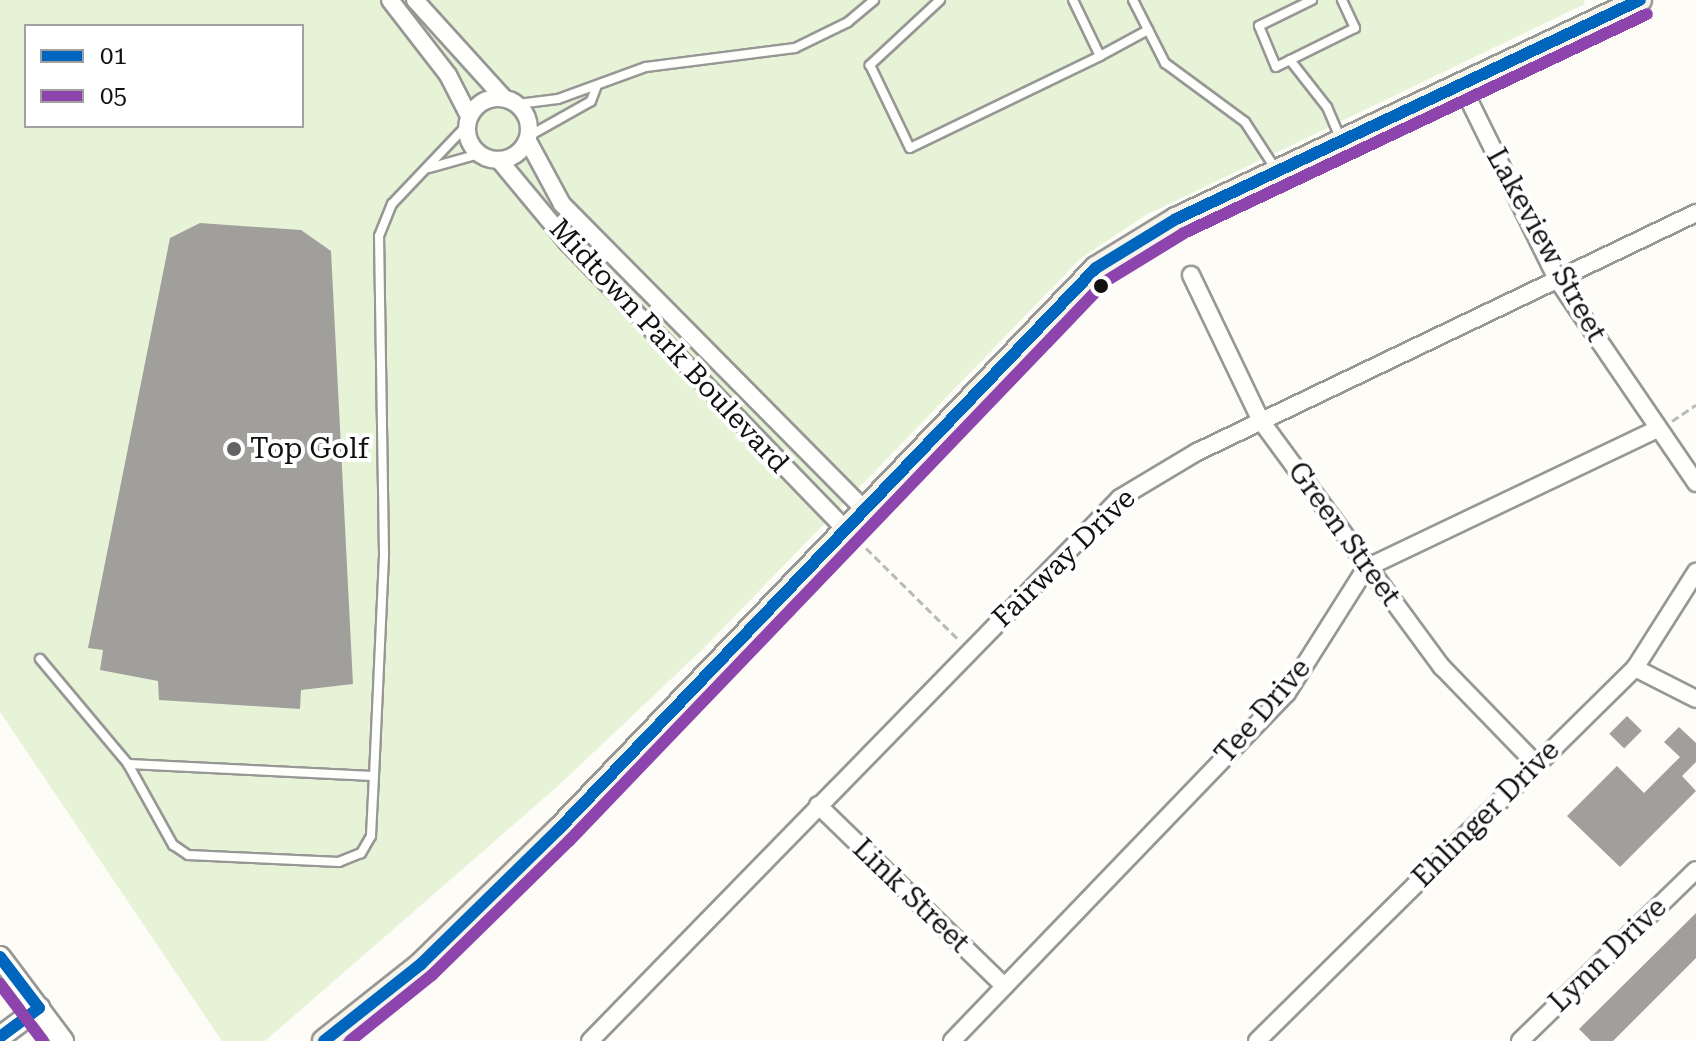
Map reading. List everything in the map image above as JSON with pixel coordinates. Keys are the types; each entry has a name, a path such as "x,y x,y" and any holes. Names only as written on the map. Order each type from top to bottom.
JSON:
{"main road":[{"path":"324,1041 482,904 1096,268 1278,171 1629,2"}],"street":[{"path":"390,0 468,121 479,154 499,160 528,138 511,101 415,0"},
{"name":"Lakeview Street","path":"1460,82 1557,279 1696,483"},
{"path":"468,121 484,101 511,101"},
{"name":"Midtown Park Boulevard","path":"528,138 562,204 863,508"},
{"name":"Midtown Park Boulevard","path":"499,160 567,242 844,528"},
{"name":"Fairway Drive","path":"590,1041 1120,498 1261,421 1696,213"},
{"name":"Green Street","path":"1191,275 1261,421 1366,568 1474,707 1536,764"},
{"path":"1366,568 1658,429"},
{"name":"Tee Drive","path":"952,1041 1287,693 1366,568"},
{"name":"Ehlinger Drive","path":"1264,1039 1635,668 1696,572"},
{"path":"1635,668 1696,699"},
{"name":"Link Street","path":"818,805 1004,986"},
{"name":"Lynn Drive","path":"1520,1041 1696,870"},
{"path":"0,957 63,1041"},
{"path":"0,1037 39,1008"}],"lane":[{"path":"511,101 596,88 646,67 795,48 848,22 874,0"},
{"path":"1073,0 1100,56"},
{"path":"1133,0 1165,63 1245,122 1278,171"},
{"path":"1312,0 1259,26 1276,67 1355,28 1342,0"},
{"path":"935,2 870,65 910,148 1148,30"},
{"path":"1290,60 1327,107 1342,141"},
{"path":"528,138 591,101 596,88"},
{"path":"40,659 128,764 173,845 188,855 339,862 361,853 371,836 384,553 379,236 392,204 429,169 468,121"},
{"path":"429,169 479,154"},
{"path":"128,764 374,776"}],"path":[{"path":"1658,429 1696,405"},
{"path":"866,548 969,650"}],"green space":[{"path":"0,0 1584,0 1585,4 1146,215 1081,258 705,647 559,785 265,1041 222,1041 0,712"}],"building":[{"name":"Top Golf","path":"200,223 301,230 331,251 353,684 301,690 300,709 159,700 158,681 100,670 103,650 88,648 170,238"},
{"path":"1627,716 1642,731 1624,749 1609,734"},
{"path":"1679,727 1696,743 1696,762 1682,776 1696,791 1620,867 1567,816 1617,766 1644,793 1680,757 1664,742"},
{"path":"1696,913 1696,958 1613,1041 1591,1041 1579,1029"}],"transit line":[{"name":"01","path":"324,1041 421,964 558,830 1096,268 1176,219 1640,0"},
{"name":"05","path":"350,1041 432,975 569,841 1106,281 1184,233 1647,14"},
{"name":"01","path":"0,957 39,1008 0,1037"},
{"name":"05","path":"0,984 43,1041"}],"place":[{"name":"Top Golf","path":"234,449"}]}
